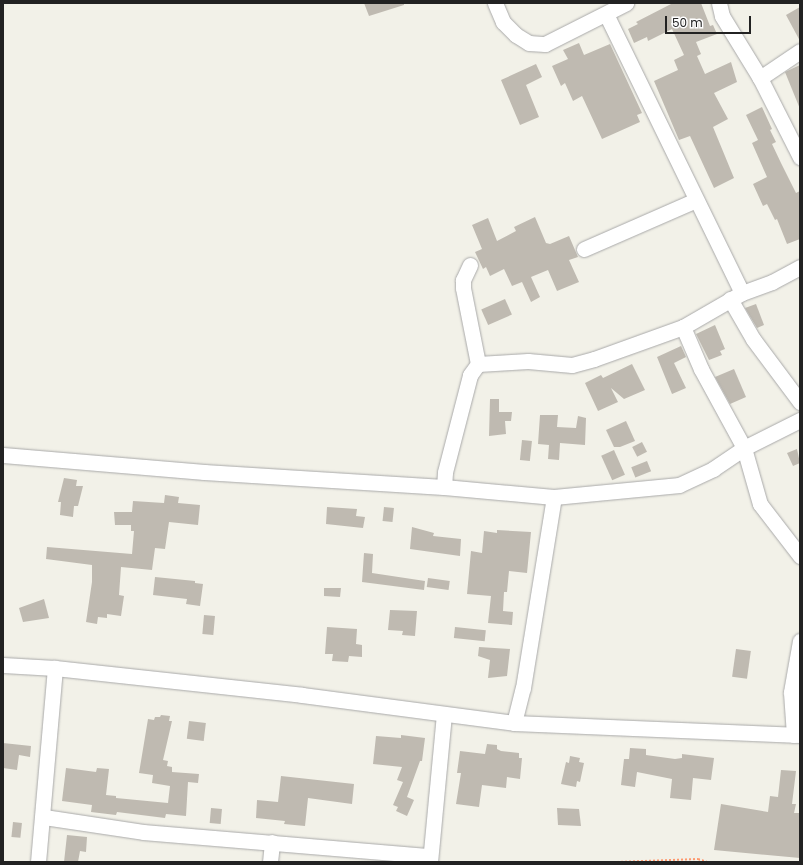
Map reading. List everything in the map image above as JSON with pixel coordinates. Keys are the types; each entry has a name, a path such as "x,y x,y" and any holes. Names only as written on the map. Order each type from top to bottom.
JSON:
{"street":[{"path":"495,3 503,22 529,43 545,44 559,39 626,3"},
{"path":"719,3 722,16 760,78 800,157"},
{"path":"606,14 696,200 753,339 800,402"},
{"path":"760,78 800,51"},
{"path":"584,249 696,200"},
{"path":"444,487 445,472 470,375 478,364 463,288 463,280 470,265"},
{"path":"478,364 528,361 572,365 683,327 736,296 772,282 800,266"},
{"path":"683,327 701,369 744,448 760,504 800,556"},
{"path":"3,455 204,472 444,487 554,497 679,485 713,469 744,448 800,420"},
{"path":"514,723 523,688 554,497"},
{"path":"3,665 55,668 302,695 444,715 514,723 797,735 791,692 800,641"},
{"path":"38,862 44,817 55,668"},
{"path":"44,817 143,832 272,842 430,859 444,715"},
{"path":"270,862 272,842"}],"path":[{"path":"617,862 698,859 707,862"}],"building":[{"path":"364,3 404,3 404,5 369,16"},
{"path":"673,3 701,3 710,26 713,25 717,34 696,42 701,54 697,56 705,74 731,62 737,82 714,93 728,119 713,127 734,178 714,188 690,136 679,140 654,81 678,70 674,60 684,55 672,29 648,41 647,37 634,43 628,29 638,24 636,22"},
{"path":"800,7 800,41 786,15"},
{"path":"579,43 584,55 610,44 642,113 637,115 640,122 602,139 582,96 573,101 565,83 561,86 552,66 568,59 563,50"},
{"path":"536,64 542,77 526,85 539,117 520,125 501,80"},
{"path":"800,65 800,109 785,72"},
{"path":"762,107 776,142 772,144 796,193 800,191 800,239 787,244 777,219 775,220 767,204 763,206 753,184 767,177 752,143 758,140 746,115"},
{"path":"535,217 546,243 550,244 569,236 578,257 569,260 579,282 557,291 548,270 531,277 540,297 531,302 522,282 512,286 504,269 490,276 486,267 483,269 475,252 482,249 472,225 488,218 497,241 516,231 514,227"},
{"path":"505,299 512,315 488,325 481,310"},
{"path":"756,304 764,325 757,328 745,308"},
{"path":"715,325 725,349 720,351 722,355 709,360 696,334"},
{"path":"681,346 686,357 674,363 686,388 672,394 657,357"},
{"path":"632,364 645,390 624,399 611,388 618,402 598,411 585,383 601,375 603,378"},
{"path":"734,369 746,397 730,404 715,377"},
{"path":"490,399 499,399 499,412 512,412 511,421 505,421 506,434 489,436"},
{"path":"540,415 558,415 557,427 576,428 578,416 586,418 585,445 560,443 559,460 548,459 549,445 538,444"},
{"path":"626,421 635,441 620,447 614,447 606,430"},
{"path":"522,440 532,441 530,461 520,460"},
{"path":"642,442 647,452 637,457 632,447"},
{"path":"797,449 800,463 793,466 787,453"},
{"path":"614,450 625,475 612,480 601,456"},
{"path":"647,461 651,471 635,478 631,467"},
{"path":"64,478 77,480 76,486 83,486 78,506 74,506 73,517 60,515 61,502 58,502"},
{"path":"165,495 179,497 178,503 200,505 198,525 169,522 165,549 155,548 152,570 121,567 119,595 124,596 121,616 107,614 107,618 98,617 97,624 86,622 92,582 92,565 46,559 47,547 132,554 134,531 131,531 131,525 115,525 114,512 132,512 133,501 164,503"},
{"path":"327,507 357,509 356,516 365,517 363,528 326,524"},
{"path":"384,507 394,508 392,522 383,521"},
{"path":"412,527 434,533 433,536 461,539 460,556 410,549"},
{"path":"497,530 531,532 527,573 509,571 507,592 504,592 503,611 513,612 512,625 488,623 491,596 467,594 471,551 482,553 484,531 497,533"},
{"path":"364,553 373,554 372,573 425,581 424,590 362,582"},
{"path":"155,577 195,581 195,583 203,584 200,606 186,604 187,599 153,595"},
{"path":"428,578 450,581 449,590 427,587"},
{"path":"324,588 341,588 340,597 324,596"},
{"path":"44,599 49,618 23,622 19,608"},
{"path":"390,610 417,611 415,636 402,635 403,631 388,630"},
{"path":"204,615 215,616 213,635 202,634"},
{"path":"327,627 357,629 356,644 362,645 362,657 349,656 348,662 332,661 333,654 325,654"},
{"path":"455,627 486,630 485,641 454,638"},
{"path":"479,647 510,649 507,676 488,678 490,660 478,656"},
{"path":"736,649 751,651 747,679 732,677"},
{"path":"161,715 170,716 169,721 172,721 163,760 168,761 167,766 172,767 172,772 199,774 198,783 188,782 186,816 166,814 165,818 117,812 116,815 91,812 92,805 62,801 66,768 96,772 97,768 109,769 106,795 116,796 116,798 168,803 170,786 152,783 153,775 139,773 148,719 154,720 155,717 160,717"},
{"path":"189,721 206,723 204,741 187,739"},
{"path":"401,735 425,738 422,761 420,761 407,797 414,800 407,816 396,811 398,807 393,805 403,782 397,780 402,767 373,764 376,736 401,738"},
{"path":"3,743 31,746 30,757 19,755 17,770 3,768"},
{"path":"487,744 497,745 497,749 501,751 519,753 519,758 522,758 520,779 507,777 506,788 482,785 479,807 456,804 461,773 457,773 460,751 485,754"},
{"path":"630,748 646,749 646,755 675,759 682,758 682,754 714,758 711,780 693,778 691,800 670,798 672,779 637,772 635,787 621,785 624,759 629,759"},
{"path":"570,756 580,758 579,762 584,763 580,782 577,781 576,787 561,784 566,762 569,763"},
{"path":"781,770 796,771 792,804 796,804 794,813 800,813 800,858 714,850 721,804 768,812 770,796 778,797"},
{"path":"281,776 354,784 352,804 308,798 305,826 284,824 285,821 256,818 257,800 278,802"},
{"path":"211,808 222,809 221,824 210,823"},
{"path":"557,808 579,809 581,826 558,825"},
{"path":"13,822 22,823 20,838 11,837"},
{"path":"67,835 87,837 86,852 80,851 78,862 64,862"}]}
